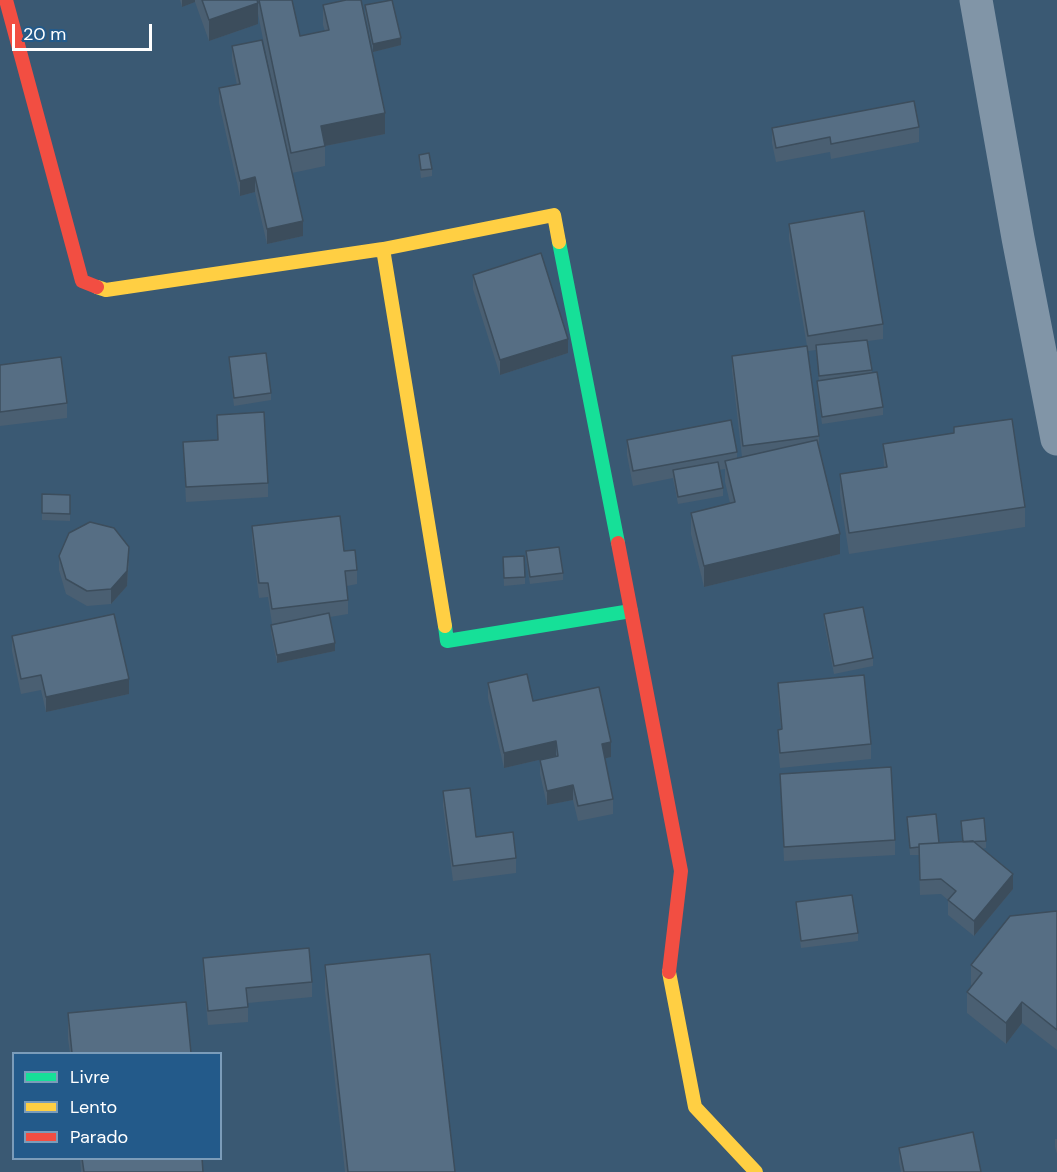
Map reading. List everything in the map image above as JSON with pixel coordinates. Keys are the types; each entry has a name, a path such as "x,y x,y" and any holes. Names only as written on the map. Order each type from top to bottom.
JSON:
{"street":[{"path":"6,0 82,281 106,290 383,249 554,215 681,871 668,966 695,1107 756,1172"},
{"path":"976,0 1018,238 1057,439"},
{"path":"383,249 447,640 631,610"}],"building":[{"path":"202,0 257,0 258,3 209,20"},
{"path":"259,0 292,0 300,36 329,30 323,5 346,0 361,0 385,113 321,126 325,146 291,153"},
{"path":"392,0 401,38 373,44 365,5"},
{"path":"262,40 303,221 267,229 255,177 240,181 219,88 240,84 232,46"},
{"path":"914,101 919,127 831,144 830,137 776,148 772,128"},
{"path":"429,153 432,169 421,170 419,155"},
{"path":"864,211 883,324 808,336 789,224"},
{"path":"541,253 568,339 500,360 473,275"},
{"path":"867,340 872,370 819,376 816,345"},
{"path":"807,346 819,436 743,446 732,356"},
{"path":"266,353 271,393 234,398 229,357"},
{"path":"61,357 67,403 0,412 0,365"},
{"path":"877,372 883,407 822,417 817,381"},
{"path":"264,412 268,483 186,487 183,442 218,440 217,415"},
{"path":"1012,419 1025,507 849,533 840,474 887,467 883,444 954,433 954,427"},
{"path":"731,420 737,452 633,471 627,440"},
{"path":"817,440 840,534 704,566 691,513 735,502 725,461"},
{"path":"718,462 723,488 678,497 673,470"},
{"path":"42,494 70,495 70,514 42,513"},
{"path":"340,516 344,551 355,550 357,570 345,571 348,600 272,609 268,583 259,583 252,526"},
{"path":"90,522 114,528 129,547 127,571 111,589 87,591 66,579 59,556 69,533"},
{"path":"559,547 563,573 530,577 526,551"},
{"path":"524,556 525,577 504,578 503,557"},
{"path":"863,607 873,658 834,666 824,614"},
{"path":"329,613 335,643 277,655 271,625"},
{"path":"114,614 129,679 46,697 41,675 21,679 12,636"},
{"path":"527,674 533,701 599,687 611,742 602,744 613,799 578,806 573,785 547,791 540,760 558,756 556,741 504,753 488,683"},
{"path":"864,675 871,744 780,753 778,730 782,729 778,683"},
{"path":"891,767 895,840 784,847 780,774"},
{"path":"470,788 476,837 513,832 516,858 453,866 443,791"},
{"path":"936,814 939,843 919,844 919,847 910,848 907,817"},
{"path":"984,818 986,841 963,842 961,821"},
{"path":"973,841 1013,874 974,921 948,900 956,891 941,879 920,880 919,844"},
{"path":"852,895 858,933 801,941 796,902"},
{"path":"1057,911 1057,1030 1022,1002 1006,1023 967,992 982,973 971,965 1010,916"},
{"path":"309,948 312,982 246,988 248,1007 208,1011 203,958"},
{"path":"430,954 455,1172 348,1172 325,965"},
{"path":"186,1002 191,1052 72,1052 68,1013"},
{"path":"973,1132 981,1172 904,1172 899,1148"},
{"path":"82,1160 202,1160 203,1172 84,1172"}],"traffic: fast":[{"path":"559,242 618,543"},
{"path":"445,626 447,641 631,611"}],"traffic: slow":[{"path":"97,287 106,290 383,249 554,215 559,242"},
{"path":"383,249 445,626"},
{"path":"669,972 695,1107 756,1172"}],"traffic: jam":[{"path":"6,0 82,281 97,287"},
{"path":"618,543 681,871 669,972"}]}
